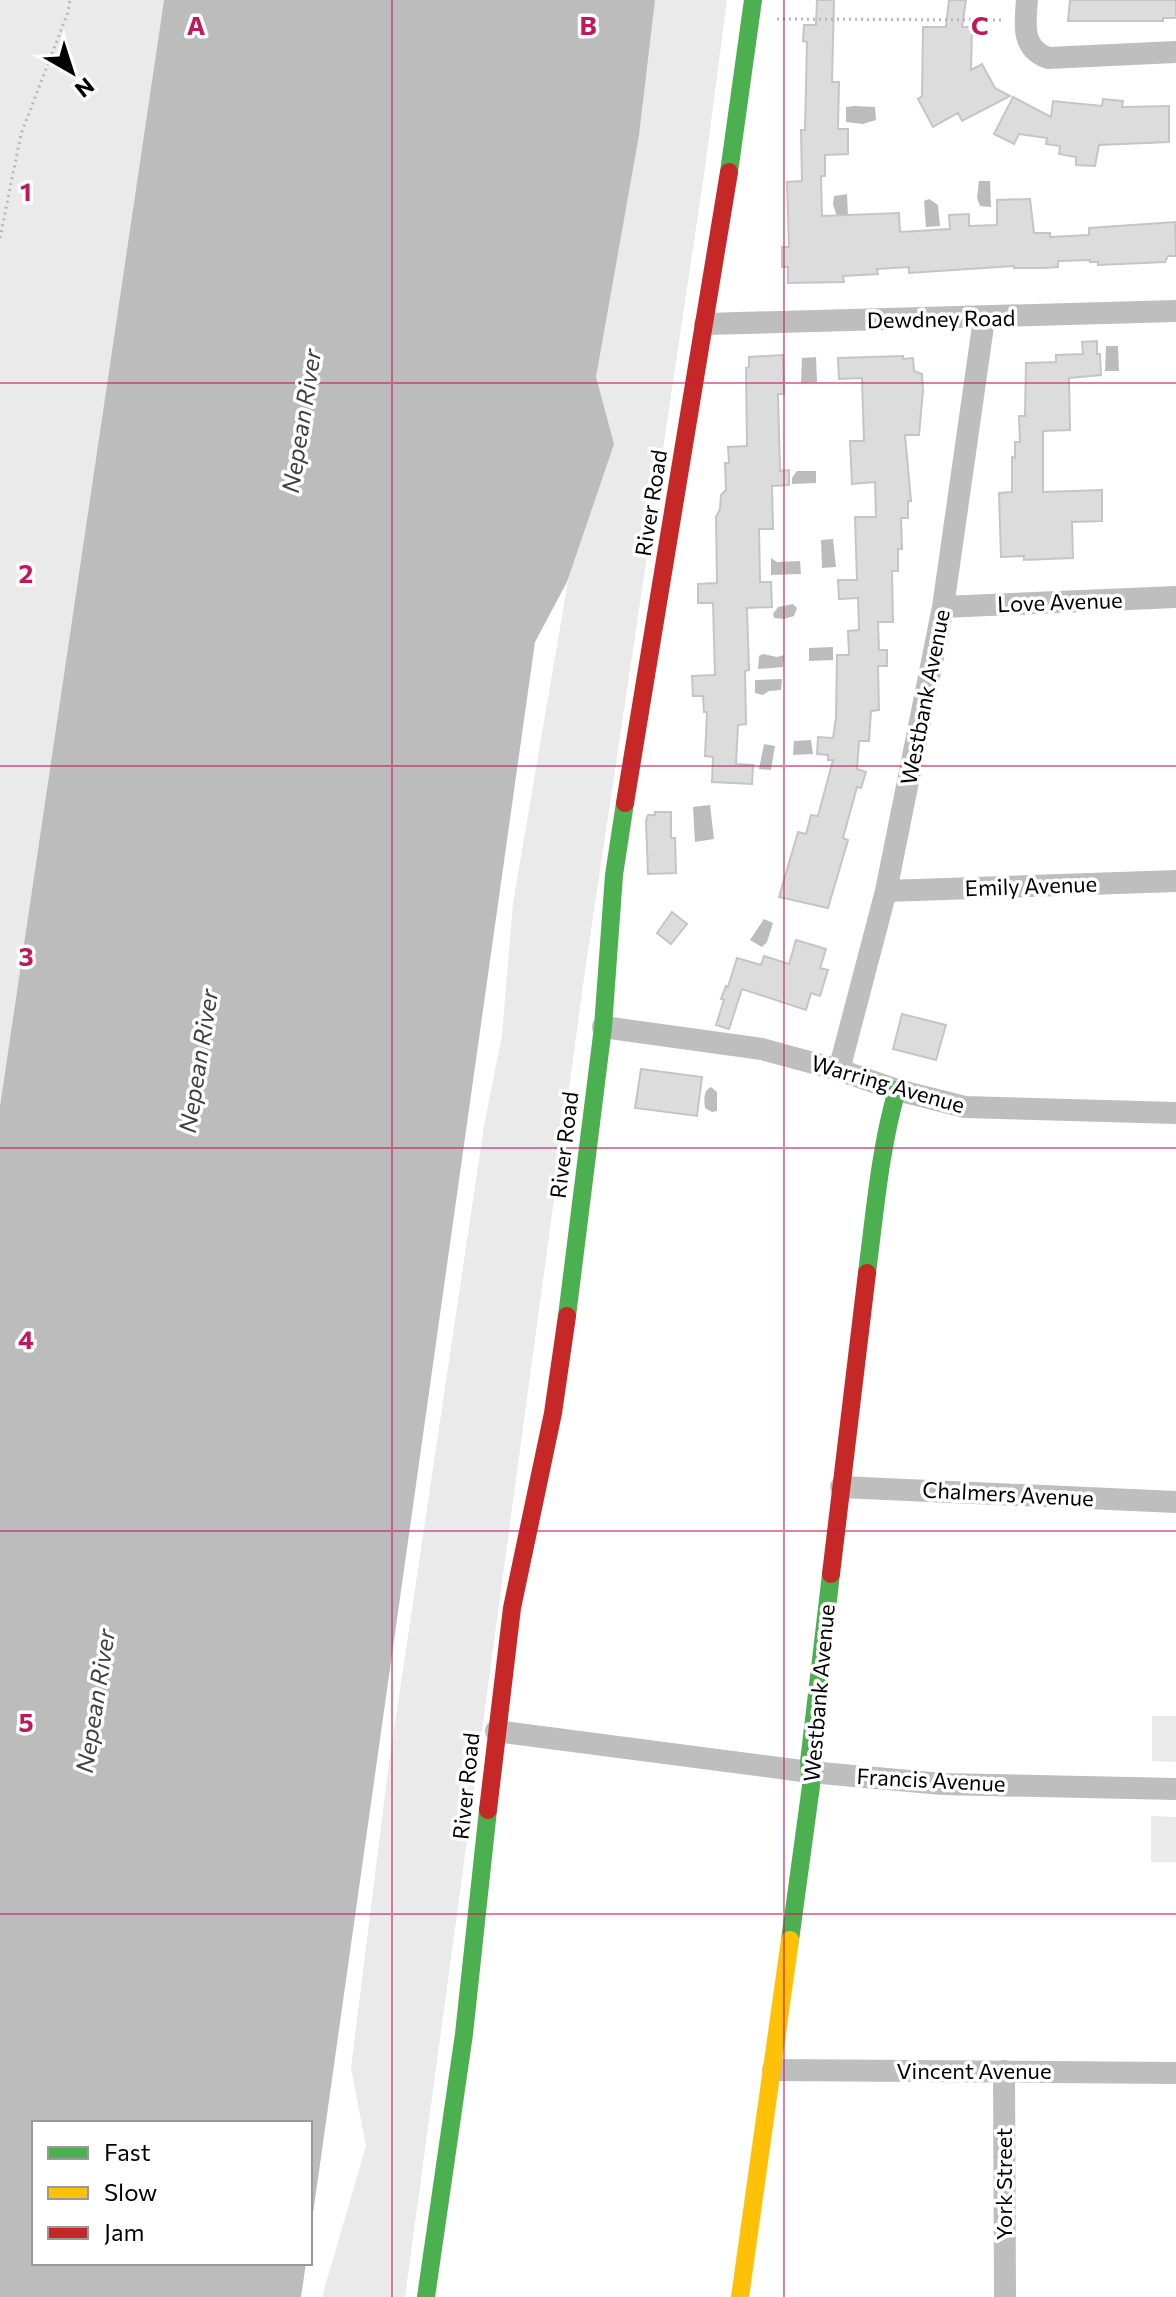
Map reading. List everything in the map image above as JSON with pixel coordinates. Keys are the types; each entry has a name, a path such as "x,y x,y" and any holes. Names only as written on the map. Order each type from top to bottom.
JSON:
{"street":[{"name":"River Road","path":"426,2297 464,2034 512,1608 553,1413 603,1027 620,832 705,324 752,9"},
{"path":"1026,10 1026,37 1031,46 1048,58 1176,52"},
{"name":"Dewdney Road","path":"705,324 984,319 1176,311"},
{"name":"Westbank Avenue","path":"839,1070 886,891 943,607 984,319"},
{"name":"Love Avenue","path":"943,607 1176,597"},
{"name":"Emily Avenue","path":"886,891 1176,881"},
{"name":"Warring Avenue","path":"603,1027 750,1047 839,1070 897,1090 974,1108 1176,1113"},
{"name":"Westbank Avenue","path":"740,2297 811,1793 811,1746 879,1176 897,1090"},
{"name":"Chalmers Avenue","path":"841,1487 1176,1502"},
{"name":"Francis Avenue","path":"496,1731 810,1772 942,1784 1176,1789"},
{"name":"Vincent Avenue","path":"773,2070 1176,2073"},
{"name":"York Street","path":"1004,2071 1005,2297"}],"path":[{"path":"0,238 21,134 70,0"},
{"path":"752,9 1026,10"}],"shaded area":[{"path":"0,0 164,0 0,1106"},
{"path":"650,0 727,0 705,168 585,971 405,2297 322,2297 366,2146 351,2068 388,1770 484,1126 502,1035 513,903 576,534 593,364"},
{"path":"1152,1716 1176,1716 1176,1762 1152,1761"},
{"path":"1151,1816 1176,1817 1176,1862 1151,1862"}],"water":[{"name":"Nepean River","path":"164,0 655,0 639,135 596,377 614,444 567,582 535,642 312,2221 312,2121 32,2121 32,2265 306,2265 301,2297 0,2297 0,1106"},
{"path":"846,107 875,107 876,120 863,124 846,122"},
{"path":"979,181 990,181 991,207 980,206 977,198"},
{"path":"847,194 848,217 837,217 834,196"},
{"path":"929,199 938,205 940,226 926,227 924,201"},
{"path":"1106,346 1118,346 1119,371 1105,371"},
{"path":"816,357 817,382 801,383 802,358"},
{"path":"797,471 816,471 816,483 792,484"},
{"path":"833,539 836,567 822,568 821,540"},
{"path":"771,558 777,562 800,561 801,574 771,575"},
{"path":"793,604 797,608 794,616 774,618 778,607"},
{"path":"833,647 833,660 809,661 809,648"},
{"path":"784,655 783,667 758,669 759,656"},
{"path":"782,679 781,690 763,695 755,693 755,680"},
{"path":"811,740 813,754 793,755 794,741"},
{"path":"764,744 775,746 771,770 759,769"},
{"path":"710,805 714,839 695,842 693,807"},
{"path":"764,919 773,923 767,942 762,947 750,940"},
{"path":"711,1087 717,1092 717,1111 712,1112 705,1108 704,1102 705,1093"}],"building":[{"path":"817,0 834,0 832,82 839,82 838,129 848,129 848,154 825,155 825,176 821,176 822,216 899,213 900,232 950,229 949,215 969,214 969,226 997,225 997,200 1030,199 1034,233 1050,233 1050,237 1089,235 1089,228 1175,222 1176,256 1168,256 1165,262 1098,265 1098,262 1090,260 1058,261 1058,267 1043,268 1014,266 909,273 909,267 877,269 878,274 843,276 844,282 788,283 788,267 782,267 782,247 789,247 787,182 802,181 801,130 805,130 807,42 803,41 804,25 816,25"},
{"path":"949,0 966,0 962,27 972,27 971,70 982,64 995,88 1010,96 962,121 958,113 933,127 918,99 922,96 923,27 946,27"},
{"path":"1070,0 1176,0 1176,18 1163,18 1163,21 1068,21"},
{"path":"1013,97 1051,117 1053,101 1102,106 1103,99 1123,101 1122,107 1169,106 1169,142 1099,145 1095,166 1076,165 1076,157 1059,154 1060,146 1046,144 1047,138 1019,134 1014,144 994,134"},
{"path":"1097,341 1101,375 1069,378 1070,430 1043,431 1043,492 1102,490 1102,521 1072,522 1073,558 1024,560 1024,556 1001,557 999,493 1012,492 1012,457 1015,458 1015,442 1020,442 1019,416 1025,416 1026,363 1056,362 1056,355 1083,354 1082,342"},
{"path":"783,355 784,394 778,394 780,471 789,470 789,485 772,486 773,529 759,529 760,582 771,582 772,607 747,608 749,670 745,671 746,724 738,725 736,764 753,765 752,784 712,782 713,757 705,756 707,712 704,712 703,696 693,696 692,676 715,675 713,603 698,603 698,584 717,583 716,517 721,495 726,490 728,447 747,446 746,368 749,367 749,357"},
{"path":"903,356 903,359 913,358 914,371 922,374 923,390 919,435 905,435 911,501 908,501 908,518 901,518 902,549 898,549 898,571 892,571 893,622 878,622 879,650 887,650 887,666 878,666 879,710 871,711 869,741 859,741 857,769 866,772 861,788 857,787 843,838 848,840 828,908 779,897 798,832 806,834 811,815 818,816 833,760 828,760 828,755 817,754 818,737 833,738 837,655 849,655 848,631 859,630 858,598 839,599 838,580 857,580 855,517 876,517 875,482 852,484 850,441 864,441 862,378 839,379 838,358"},
{"path":"655,812 671,812 676,873 648,874 646,821 648,815 655,815"},
{"path":"672,912 687,924 671,944 657,933"},
{"path":"796,940 826,949 820,968 828,970 820,996 811,993 806,1010 742,989 729,1029 716,1025 724,1000 721,999 737,958 761,965 764,956 789,964"},
{"path":"902,1014 946,1025 936,1060 893,1049"},
{"path":"641,1069 702,1077 697,1116 635,1108"}],"traffic: fast":[{"path":"729,172 753,0"},
{"path":"567,1316 603,1027 614,875 625,803"},
{"path":"867,1273 882,1157 897,1090"},
{"path":"790,1940 811,1786 809,1762 831,1574"},
{"path":"426,2297 464,2034 488,1810"}],"traffic: slow":[{"path":"740,2297 790,1940"}],"traffic: jam":[{"path":"625,803 729,172"},
{"path":"831,1574 867,1273"},
{"path":"488,1810 512,1608 553,1413 567,1316"}]}
